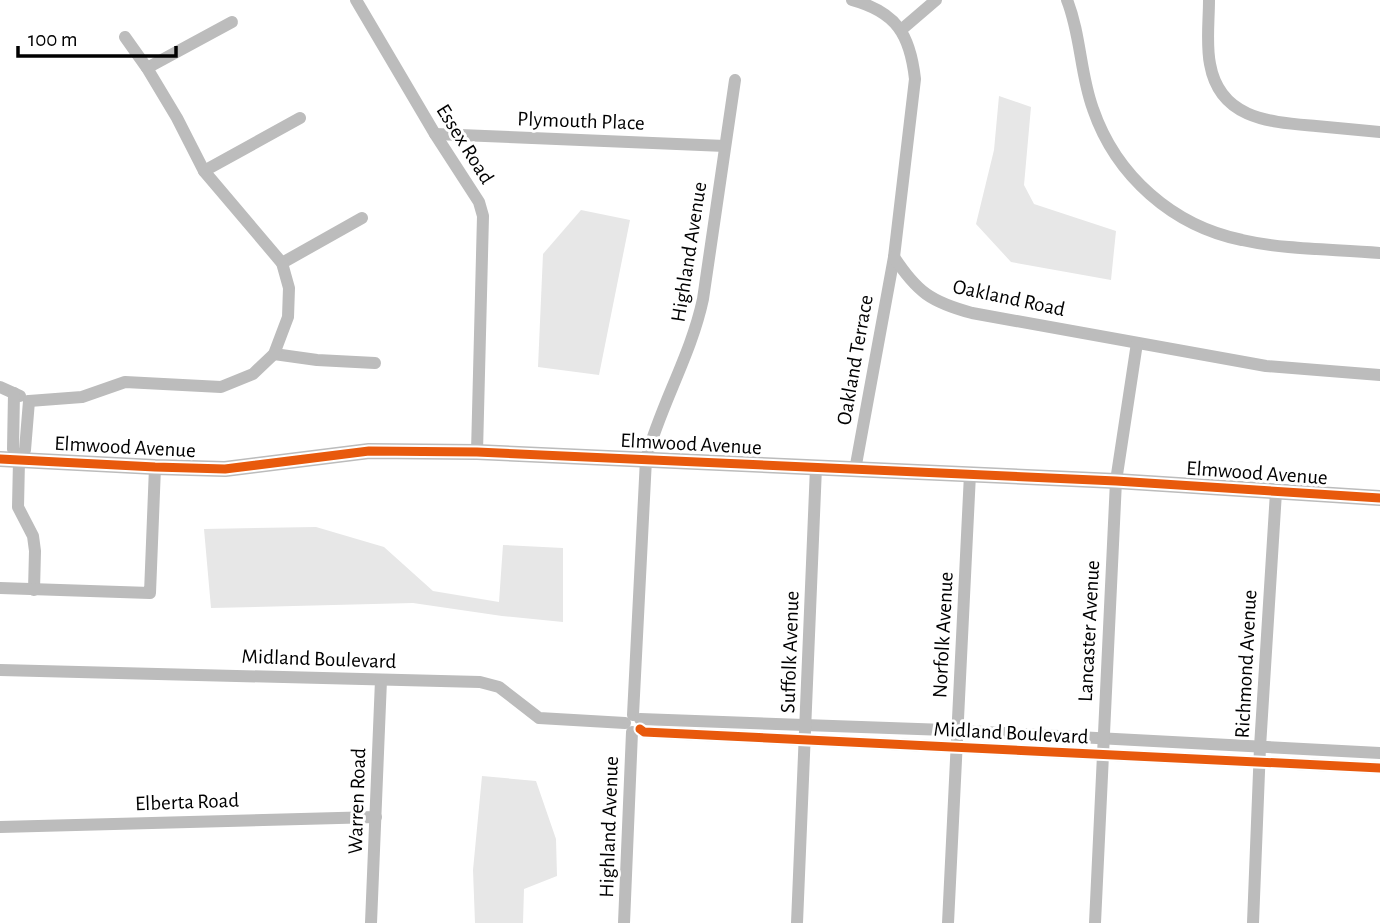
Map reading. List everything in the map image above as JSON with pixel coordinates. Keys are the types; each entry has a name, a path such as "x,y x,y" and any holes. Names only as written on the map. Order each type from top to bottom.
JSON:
{"street":[{"name":"Essex Road","path":"356,0 435,134 479,202 483,216 477,452"},
{"path":"852,0 879,9 893,19 901,30 913,59 915,79 894,257"},
{"path":"901,30 936,0"},
{"path":"1067,0 1087,88 1100,128 1122,164 1150,195 1203,228 1243,241 1380,253"},
{"path":"1209,0 1210,64 1218,86 1233,104 1256,118 1274,123 1380,132"},
{"path":"147,68 232,22"},
{"path":"0,387 29,401 82,397 125,382 221,387 253,374 274,354 288,317 289,288 282,263 204,170 147,68 125,37"},
{"name":"Highland Avenue","path":"624,923 646,459 654,430 697,328 735,80"},
{"path":"204,170 300,118"},
{"name":"Plymouth Place","path":"435,134 725,146"},
{"path":"282,263 362,218"},
{"name":"Oakland Road","path":"894,257 917,287 943,305 972,313 1266,366 1380,375"},
{"name":"Oakland Terrace","path":"855,470 894,257"},
{"name":"Lancaster Avenue","path":"1095,923 1116,481 1137,343"},
{"path":"274,354 317,360 375,363"},
{"path":"15,393 13,449 19,460"},
{"path":"29,401 25,450 19,460 18,507 33,536 34,590"},
{"name":"Elmwood Avenue","path":"0,459 225,469 369,451 477,452 1116,481 1380,498"},
{"path":"0,589 150,593 155,467"},
{"name":"Suffolk Avenue","path":"797,923 816,467"},
{"name":"Norfolk Avenue","path":"948,923 970,474"},
{"name":"Richmond Avenue","path":"1253,923 1260,747 1276,492"},
{"name":"Midland Boulevard","path":"0,670 490,684 539,718 634,724 806,724 1380,753"},
{"name":"Warren Road","path":"371,923 381,680"},
{"name":"Midland Boulevard","path":"634,724 644,732 1380,768"},
{"name":"Elberta Road","path":"0,827 376,817"}],"shaded area":[{"path":"999,96 1031,107 1024,185 1034,204 1116,231 1111,280 1011,262 976,224 994,150"},
{"path":"581,210 630,220 599,375 538,367 543,254"},
{"path":"316,527 384,547 433,591 499,602 503,545 563,548 563,622 413,603 211,608 204,529"},
{"path":"482,776 536,781 556,839 557,876 524,889 523,923 475,923 473,870"}],"cycle path":[{"path":"0,459 225,469 369,451 477,452 1116,481 1380,498"},
{"path":"640,729 644,732 1380,768"}]}
